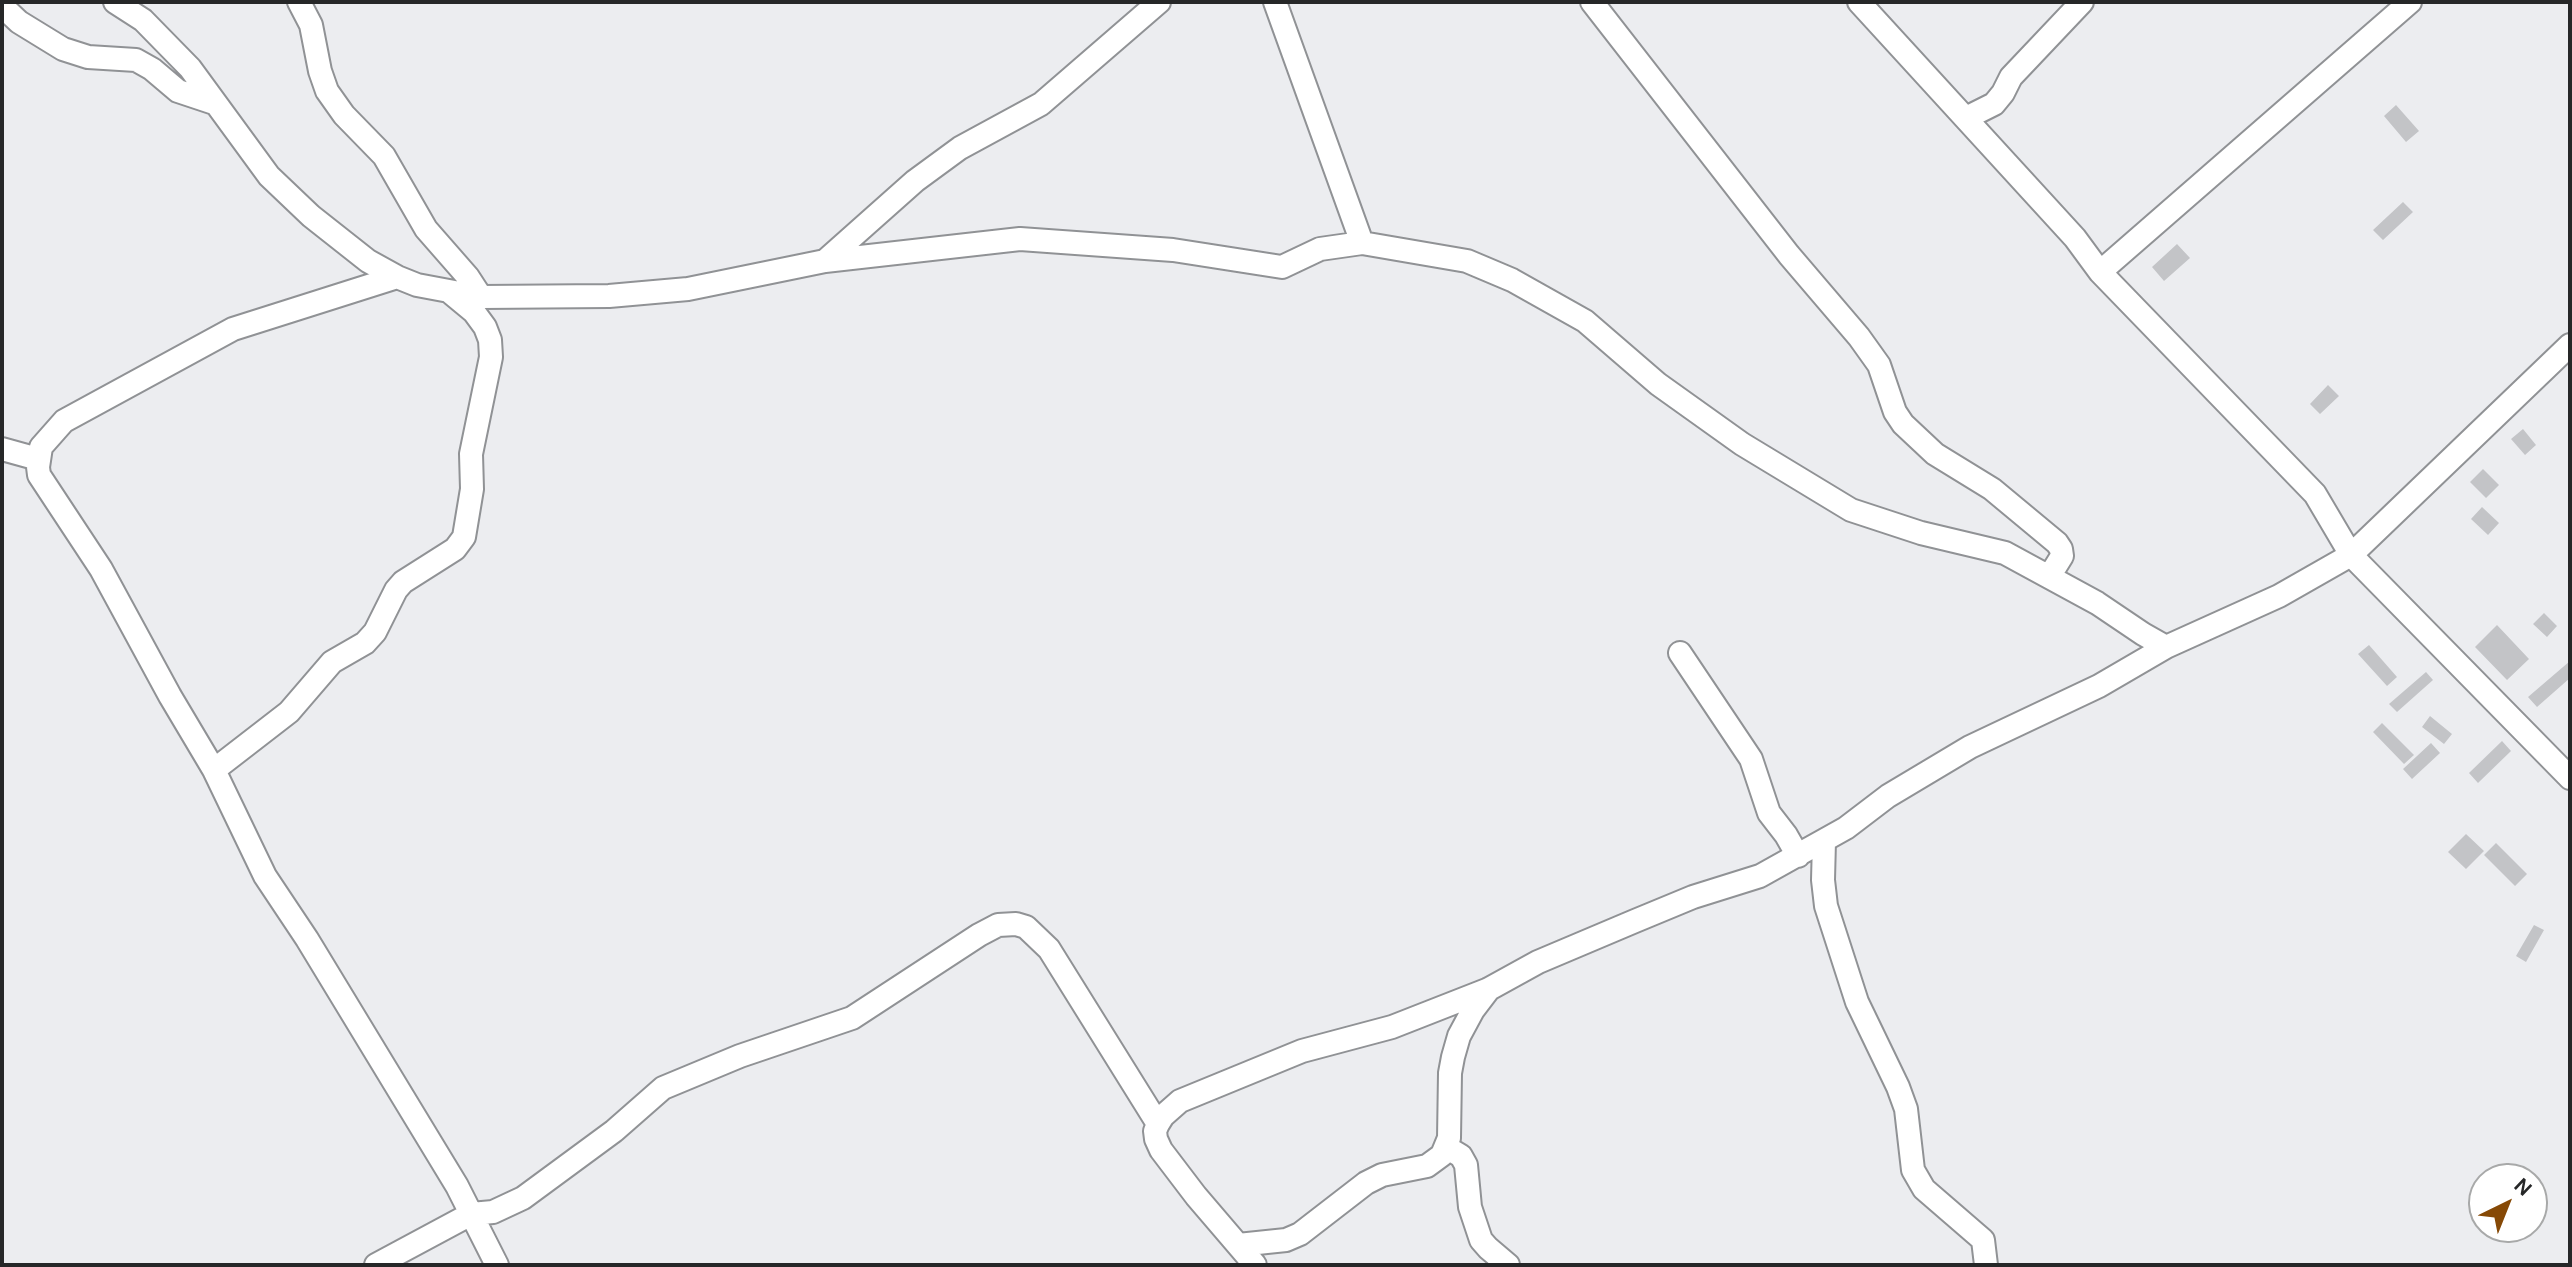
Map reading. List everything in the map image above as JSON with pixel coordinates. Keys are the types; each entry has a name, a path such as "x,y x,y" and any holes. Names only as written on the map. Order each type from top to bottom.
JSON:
{"street":[{"path":"115,2 143,20 190,68 269,176 311,216 368,261 397,277 481,297 609,296 688,289 825,261 1020,239 1173,250 1282,267 1320,249 1362,243 1467,261 1512,280 1585,321 1658,384 1742,444 1851,510 1921,533 2005,553 2097,603 2166,647"},
{"path":"299,2 311,25 327,91 344,115 384,156 426,229 468,277 481,297"},
{"path":"825,261 915,181 960,148 1041,104 1159,2"},
{"path":"1275,2 1362,243"},
{"path":"1592,2 1771,233 1859,337 1879,365 1895,412 1903,424 1935,454 1992,489 2057,543 2062,556 2049,577"},
{"path":"1859,2 2075,238 2100,272 2315,494 2351,555 2570,778"},
{"path":"1966,118 1994,104 2011,77 2082,2"},
{"path":"2100,272 2410,2"},
{"path":"2,6 19,22 63,49 88,57 140,62 178,91 214,103"},
{"path":"397,277 233,329 64,421 41,447 39,475 101,569 214,770 265,876 307,939 457,1186 497,1265"},
{"path":"214,770 289,712 332,662 365,643 375,632 403,582 455,549 464,537 472,489 471,454 491,357 485,327 474,312 450,292"},
{"path":"1255,1265 1161,1150 1155,1131 1163,1116 1180,1101 1302,1051 1392,1027 1489,989 1538,962 1693,897 1760,876 1846,828 1888,796 1970,747 2099,686 2166,647 2279,596 2351,555 2570,345"},
{"path":"2,449 38,459"},
{"path":"1680,653 1751,759 1769,813 1798,856"},
{"path":"1824,841 1826,906 1857,1002 1906,1109 1913,1170 1924,1189 1983,1240 1986,1265"},
{"path":"376,1265 471,1214 493,1212 523,1198 614,1131 663,1088 740,1056 852,1018 998,925 1026,927 1049,949 1158,1124"},
{"path":"1238,1245 1286,1240 1300,1234 1366,1183 1382,1175 1427,1166 1442,1155 1449,1138 1453,1057 1459,1036 1489,989"},
{"path":"1446,1147 1457,1153 1466,1165 1470,1207 1481,1240 1508,1265"}],"building":[{"path":"2396,105 2419,131 2406,142 2384,116"},
{"path":"2403,202 2413,212 2383,240 2373,230"},
{"path":"2177,244 2190,258 2164,281 2152,267"},
{"path":"2328,385 2339,396 2320,414 2310,404"},
{"path":"2523,429 2536,445 2525,455 2511,439"},
{"path":"2483,469 2499,485 2486,498 2470,482"},
{"path":"2482,507 2499,523 2488,535 2471,519"},
{"path":"2544,613 2557,626 2547,637 2533,624"},
{"path":"2497,625 2529,659 2507,680 2475,647"},
{"path":"2369,645 2397,677 2387,686 2358,654"},
{"path":"2570,661 2570,678 2537,707 2528,697"},
{"path":"2426,672 2433,680 2397,712 2389,704"},
{"path":"2430,716 2452,734 2444,744 2422,727"},
{"path":"2382,723 2414,755 2404,764 2373,732"},
{"path":"2502,741 2511,751 2478,783 2469,773"},
{"path":"2431,743 2440,753 2412,779 2403,769"},
{"path":"2466,834 2484,851 2466,869 2448,852"},
{"path":"2496,843 2527,874 2515,886 2484,855"},
{"path":"2534,925 2544,930 2526,962 2516,956"}]}
